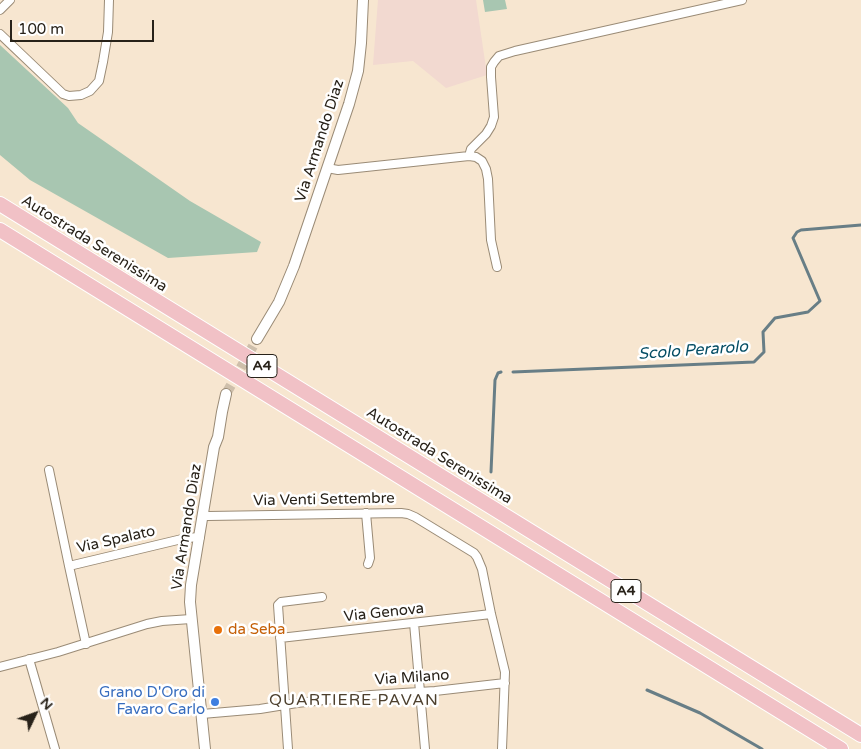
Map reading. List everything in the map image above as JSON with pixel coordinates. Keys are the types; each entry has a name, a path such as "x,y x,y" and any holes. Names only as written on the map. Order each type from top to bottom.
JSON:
{"highway":[{"name":"Autostrada Serenissima","path":"0,204 861,735"},
{"name":"A4","path":"0,230 841,749"}],"street":[{"path":"0,10 10,0"},
{"path":"0,34 63,94 76,96 85,94 99,81 102,71 108,32 109,0"},
{"name":"Via Armando Diaz","path":"257,340 279,302 294,266 349,104 358,71 363,0"},
{"path":"469,156 471,149 486,134 494,117 491,67 499,56 742,0"},
{"path":"328,168 338,170 469,156 476,157 482,161 486,169 492,240 497,268"},
{"name":"Via Armando Diaz","path":"205,749 191,619 191,585 214,447 218,437 226,394"},
{"name":"Via Spalato","path":"49,470 86,644"},
{"name":"Via Venti Settembre","path":"203,515 400,512 408,514 474,553 482,570 505,672 502,749"},
{"path":"366,513 370,558 368,564"},
{"name":"Via Spalato","path":"69,566 186,538 200,537"},
{"path":"288,749 278,605 279,602 322,597"},
{"name":"Via Genova","path":"280,638 491,614"},
{"path":"0,667 162,621 191,619"},
{"path":"414,623 425,749"},
{"path":"29,659 55,749"},
{"name":"Via Milano","path":"202,714 260,709 314,701 505,683"}],"shaded area":[{"path":"378,0 476,0 487,75 446,88 413,61 373,65"}],"green space":[{"path":"483,0 505,0 507,9 485,12"},
{"path":"0,45 68,108 78,123 190,201 261,242 257,252 168,258 30,180 0,155"}],"waterway":[{"name":"Scolo Perarolo","path":"513,372 754,362 764,352 763,332 775,318 808,312 820,301 793,238 797,232 801,230 861,225"},
{"name":"Scolo Perarolo","path":"491,472 495,380 498,373 501,372"},
{"name":"Scolo Perarolo","path":"647,690 700,713 762,749"}],"tunnel":[{"path":"226,394 257,339"}],"place":[{"name":"da Seba","path":"218,630"},
{"name":"Grano D'Oro di Favaro Carlo","path":"215,702"}],"district":[{"name":"QUARTIERE PAVAN","path":"354,701"}]}
